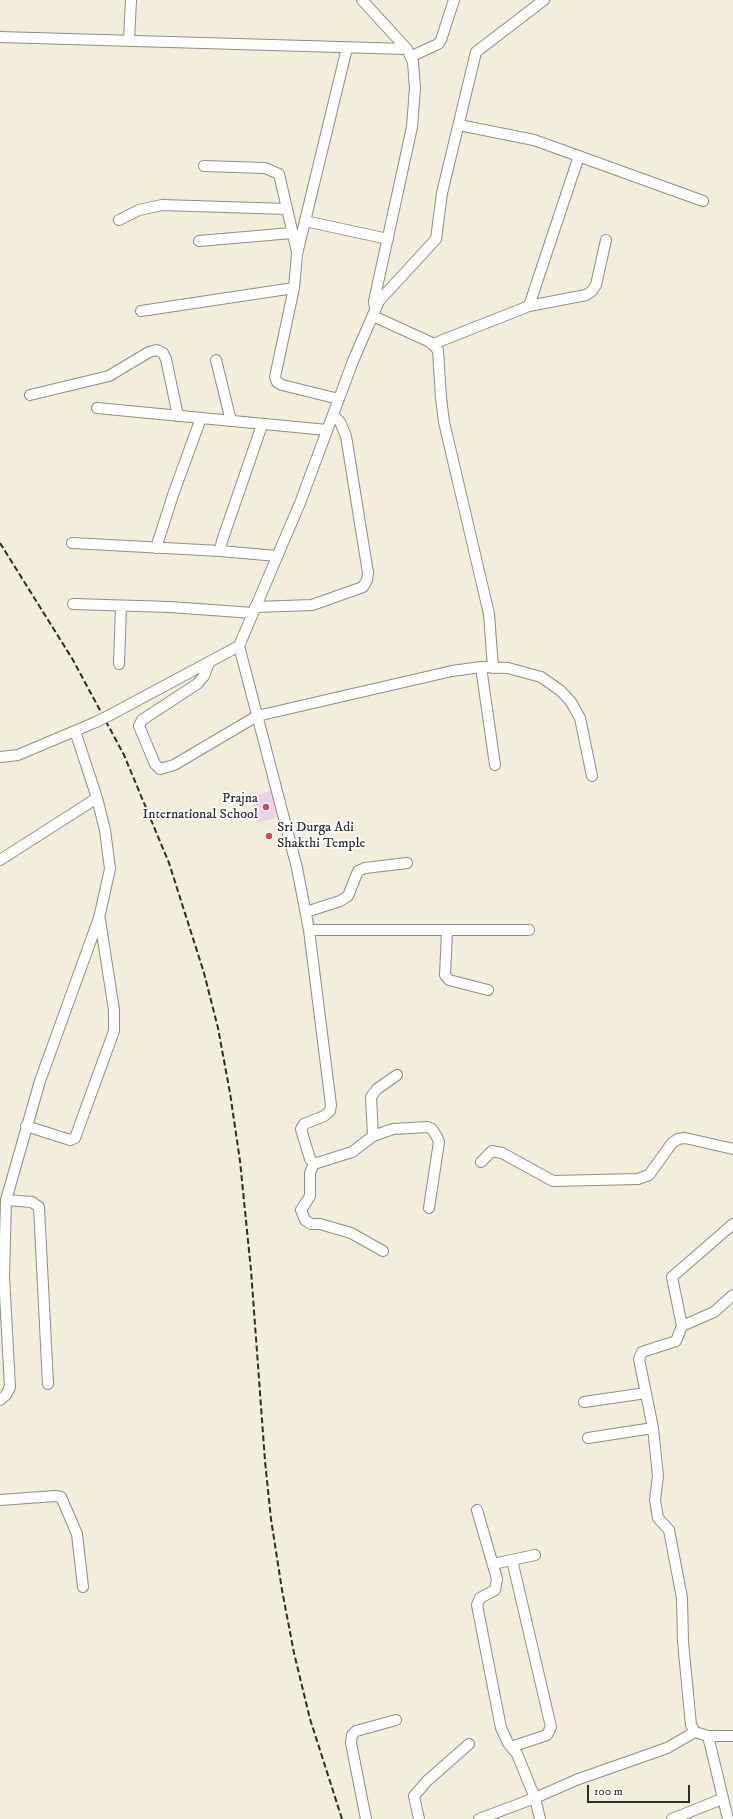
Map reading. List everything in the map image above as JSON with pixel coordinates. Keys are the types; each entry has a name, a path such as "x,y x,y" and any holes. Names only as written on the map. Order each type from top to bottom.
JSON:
{"street":[{"path":"129,41 131,0"},
{"path":"362,0 410,52 415,88 412,128 374,301 374,313"},
{"path":"0,38 346,48 410,52 438,44 441,40 454,0"},
{"path":"429,1208 439,1142 438,1136 428,1127 393,1129 373,1136 352,1152 317,1164 310,1159 301,1129 304,1124 324,1116 330,1111 331,1105 309,930 297,868 239,646 300,503 353,361 374,313 380,301 436,239 442,193 476,52 544,0"},
{"path":"339,399 282,385 277,382 275,377 294,288 297,254 346,48"},
{"path":"459,125 534,140 703,201"},
{"path":"529,306 579,156"},
{"path":"204,166 265,168 279,174 297,254"},
{"path":"120,220 139,210 162,205 287,209"},
{"path":"305,221 388,239"},
{"path":"199,241 292,233"},
{"path":"434,344 529,306 586,295 592,291 596,285 606,240"},
{"path":"141,311 294,288"},
{"path":"374,313 434,344 438,350 444,422 489,614 493,668"},
{"path":"30,395 109,376 149,352 158,350 164,353 166,359 178,416"},
{"path":"216,360 231,421"},
{"path":"97,408 327,430"},
{"path":"73,604 254,610 312,605 363,587 367,580 368,573 346,436 344,428 333,415"},
{"path":"156,548 173,495 201,418"},
{"path":"220,551 222,541 262,424"},
{"path":"72,543 220,551 277,556"},
{"path":"119,664 121,606"},
{"path":"0,757 18,755 96,722 239,646"},
{"path":"209,662 204,676 197,684 142,720 139,726 155,764 160,769 166,768 257,716 452,671 480,667 508,668 541,676 561,691 571,702 580,718 592,776"},
{"path":"480,667 495,765"},
{"path":"0,1400 6,1395 10,1387 4,1276 6,1200 40,1081 99,918 110,870 105,830 97,798 75,731"},
{"path":"0,860 97,798"},
{"path":"306,912 340,901 348,896 358,871 365,868 407,862"},
{"path":"26,1126 70,1140 75,1138 114,1031 114,1010 99,918"},
{"path":"309,930 528,930"},
{"path":"447,931 445,975 449,980 488,990"},
{"path":"373,1136 371,1097 377,1089 397,1075"},
{"path":"481,1162 492,1151 502,1153 553,1181 638,1179 649,1175 672,1143 678,1140 685,1138 733,1149"},
{"path":"314,1163 310,1173 310,1196 301,1210 305,1220 311,1224 320,1224 351,1233 383,1251"},
{"path":"6,1200 32,1202 39,1207 48,1384"},
{"path":"733,1224 672,1277 682,1326 676,1341 642,1352 639,1359 653,1428 658,1476 655,1500 658,1518 669,1530 682,1598 683,1642 691,1725 695,1732 708,1736 733,1736"},
{"path":"682,1326 714,1312 733,1295"},
{"path":"584,1402 646,1393"},
{"path":"588,1438 653,1428"},
{"path":"0,1500 55,1496 61,1498 77,1534 83,1587"},
{"path":"477,1510 498,1579 495,1590 480,1598 477,1605 501,1728 517,1754 535,1798 540,1819"},
{"path":"493,1564 535,1555"},
{"path":"512,1560 551,1727 547,1735 512,1747"},
{"path":"366,1819 351,1743 352,1735 356,1731 396,1720"},
{"path":"479,1819 535,1798 576,1780 666,1748 695,1732"},
{"path":"708,1736 728,1819"},
{"path":"419,1819 414,1796 427,1781 469,1744"},
{"path":"672,1819 722,1799"}],"shaded area":[{"name":"Prajna International School","path":"273,790 281,816 258,823 250,797"}],"railway":[{"path":"0,543 73,660 124,755 169,863 204,973 218,1028 230,1093 240,1161 251,1270 265,1461 271,1519 282,1590 294,1653 310,1719 342,1819"}],"place":[{"name":"Prajna International School","path":"266,807"},
{"name":"Sri Durga Adi Shakthi Temple","path":"269,836"}]}
